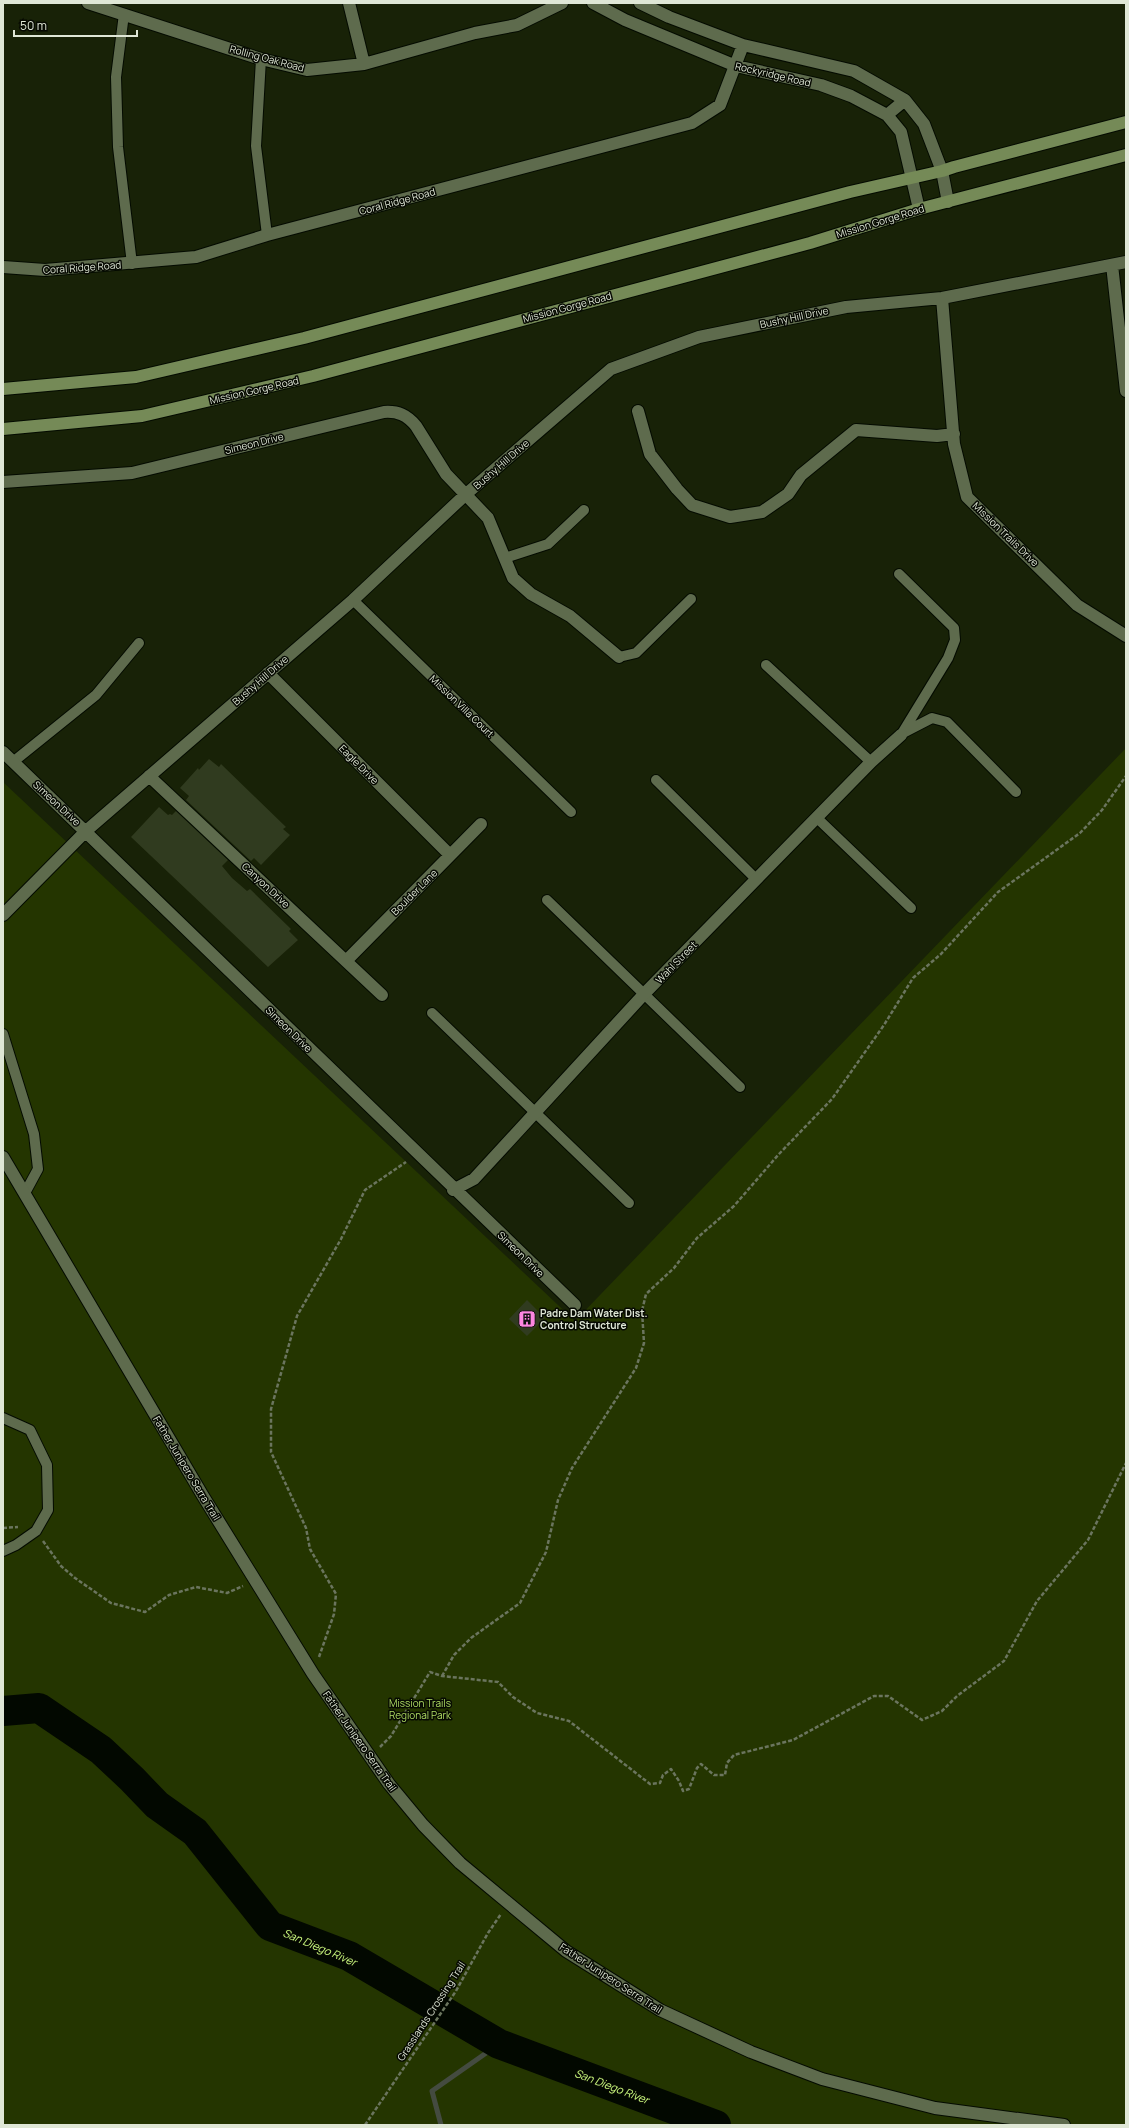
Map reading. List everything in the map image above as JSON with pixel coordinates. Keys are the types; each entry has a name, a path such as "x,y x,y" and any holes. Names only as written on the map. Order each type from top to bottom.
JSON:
{"main road":[{"path":"3,390 136,377 304,338 850,192 912,179 1126,122"},
{"name":"Mission Gorge Road","path":"3,429 142,416 313,376 810,243 919,209 1126,155"}],"street":[{"name":"Rolling Oak Road","path":"88,3 262,59 307,70 364,64 475,33 517,25 562,3"},
{"path":"349,3 364,64"},
{"name":"Rockyridge Road","path":"593,3 625,20 736,66 821,85 851,96 887,115 901,132 919,209"},
{"path":"640,3 669,17 743,45 854,71 905,100 924,124 942,171 948,202"},
{"name":"Coral Ridge Road","path":"3,267 45,270 132,264 196,257 267,235 692,123 720,106 743,45"},
{"path":"887,115 905,100"},
{"name":"Bushy Hill Drive","path":"3,915 86,831 353,600 465,495 611,369 699,337 846,307 942,298 1126,262"},
{"path":"1112,265 1126,392"},
{"name":"Mission Trails Drive","path":"942,298 956,451 967,497 1077,605 1126,636"},
{"name":"Simeon Drive","path":"3,482 132,473 393,411 405,415 411,419 446,474 488,518 513,578 532,594 570,616 619,657"},
{"path":"638,411 650,454 677,489 692,505 730,518 762,512 788,494 801,475 856,430 937,436 954,434"},
{"name":"Eagle Drive","path":"268,673 450,855"},
{"name":"Wahl Street","path":"453,1190 474,1179 645,993 871,762 900,735"},
{"name":"Simeon Drive","path":"3,752 86,831 453,1190 575,1305"},
{"name":"Canyon Drive","path":"150,776 382,995"},
{"name":"Boulder Lane","path":"346,961 481,824"},
{"name":"Father Junipero Serra Trail","path":"3,1157 254,1580 313,1674 369,1757 423,1824 460,1863 566,1951 660,2010 751,2052 822,2079 935,2108 1064,2125"}],"lane":[{"path":"124,14 116,78 118,147 132,264"},
{"path":"262,59 256,146 267,235"},
{"path":"505,558 548,544 584,510"},
{"path":"899,574 954,628 954,640 948,658 900,735"},
{"path":"619,657 636,652 690,599"},
{"name":"Mission Villa Court","path":"353,600 571,812"},
{"path":"13,762 96,695 139,643"},
{"path":"766,665 871,762"},
{"path":"900,735 932,718 947,722 1016,792"},
{"path":"656,780 756,879"},
{"path":"817,818 911,908"},
{"path":"547,900 740,1086"},
{"path":"432,1013 629,1203"},
{"path":"3,1034 34,1134 38,1169 25,1193"},
{"path":"3,1418 30,1430 47,1465 48,1510 36,1531 16,1545 3,1551"}],"path":[{"path":"442,1676 454,1656 471,1638 520,1603 546,1552 558,1500 572,1468 636,1368 644,1343 642,1311 646,1294 674,1268 697,1238 734,1206 779,1154 832,1099 884,1025 913,978 940,954 998,892 1080,833 1102,810 1126,776"},
{"path":"313,1674 334,1614 336,1594 310,1549 306,1528 271,1452 271,1409 297,1316 341,1239 365,1190 417,1154"},
{"path":"369,1757 391,1736 430,1672 442,1676 498,1682 513,1697 537,1714 568,1721 650,1784 660,1783 663,1775 670,1769 679,1781 683,1791 690,1789 697,1768 701,1764 714,1775 725,1776 727,1763 734,1755 793,1740 874,1696 888,1696 922,1720 942,1711 957,1696 1004,1662 1037,1600 1088,1540 1126,1463"},
{"path":"36,1531 61,1566 75,1578 111,1603 145,1612 169,1595 196,1587 227,1593 254,1580"},
{"name":"Grasslands Crossing Trail","path":"365,2125 456,1991 488,1933 508,1904"}],"green space":[{"name":"Mission Trails Regional Park","path":"1126,748 1126,2125 3,2125 3,782 575,1321"}],"building":[{"path":"209,759 219,767 221,764 286,827 283,829 290,835 261,865 254,858 251,861 186,800 189,796 180,788 198,768 199,770"},
{"path":"159,807 168,815 172,815 176,811 228,860 222,866 232,878 247,891 250,889 291,929 289,931 298,940 268,967 131,837"},
{"name":"Padre Dam Water Dist. Control Structure","path":"527,1300 545,1318 527,1336 509,1319"}],"waterway":[{"name":"San Diego River","path":"3,1711 39,1708 101,1750 157,1805 195,1832 270,1926 349,1956 499,2044 716,2125"},
{"path":"441,2125 432,2091 499,2044"}],"place":[{"name":"Padre Dam Water Dist. Control Structure","path":"527,1319"}]}
